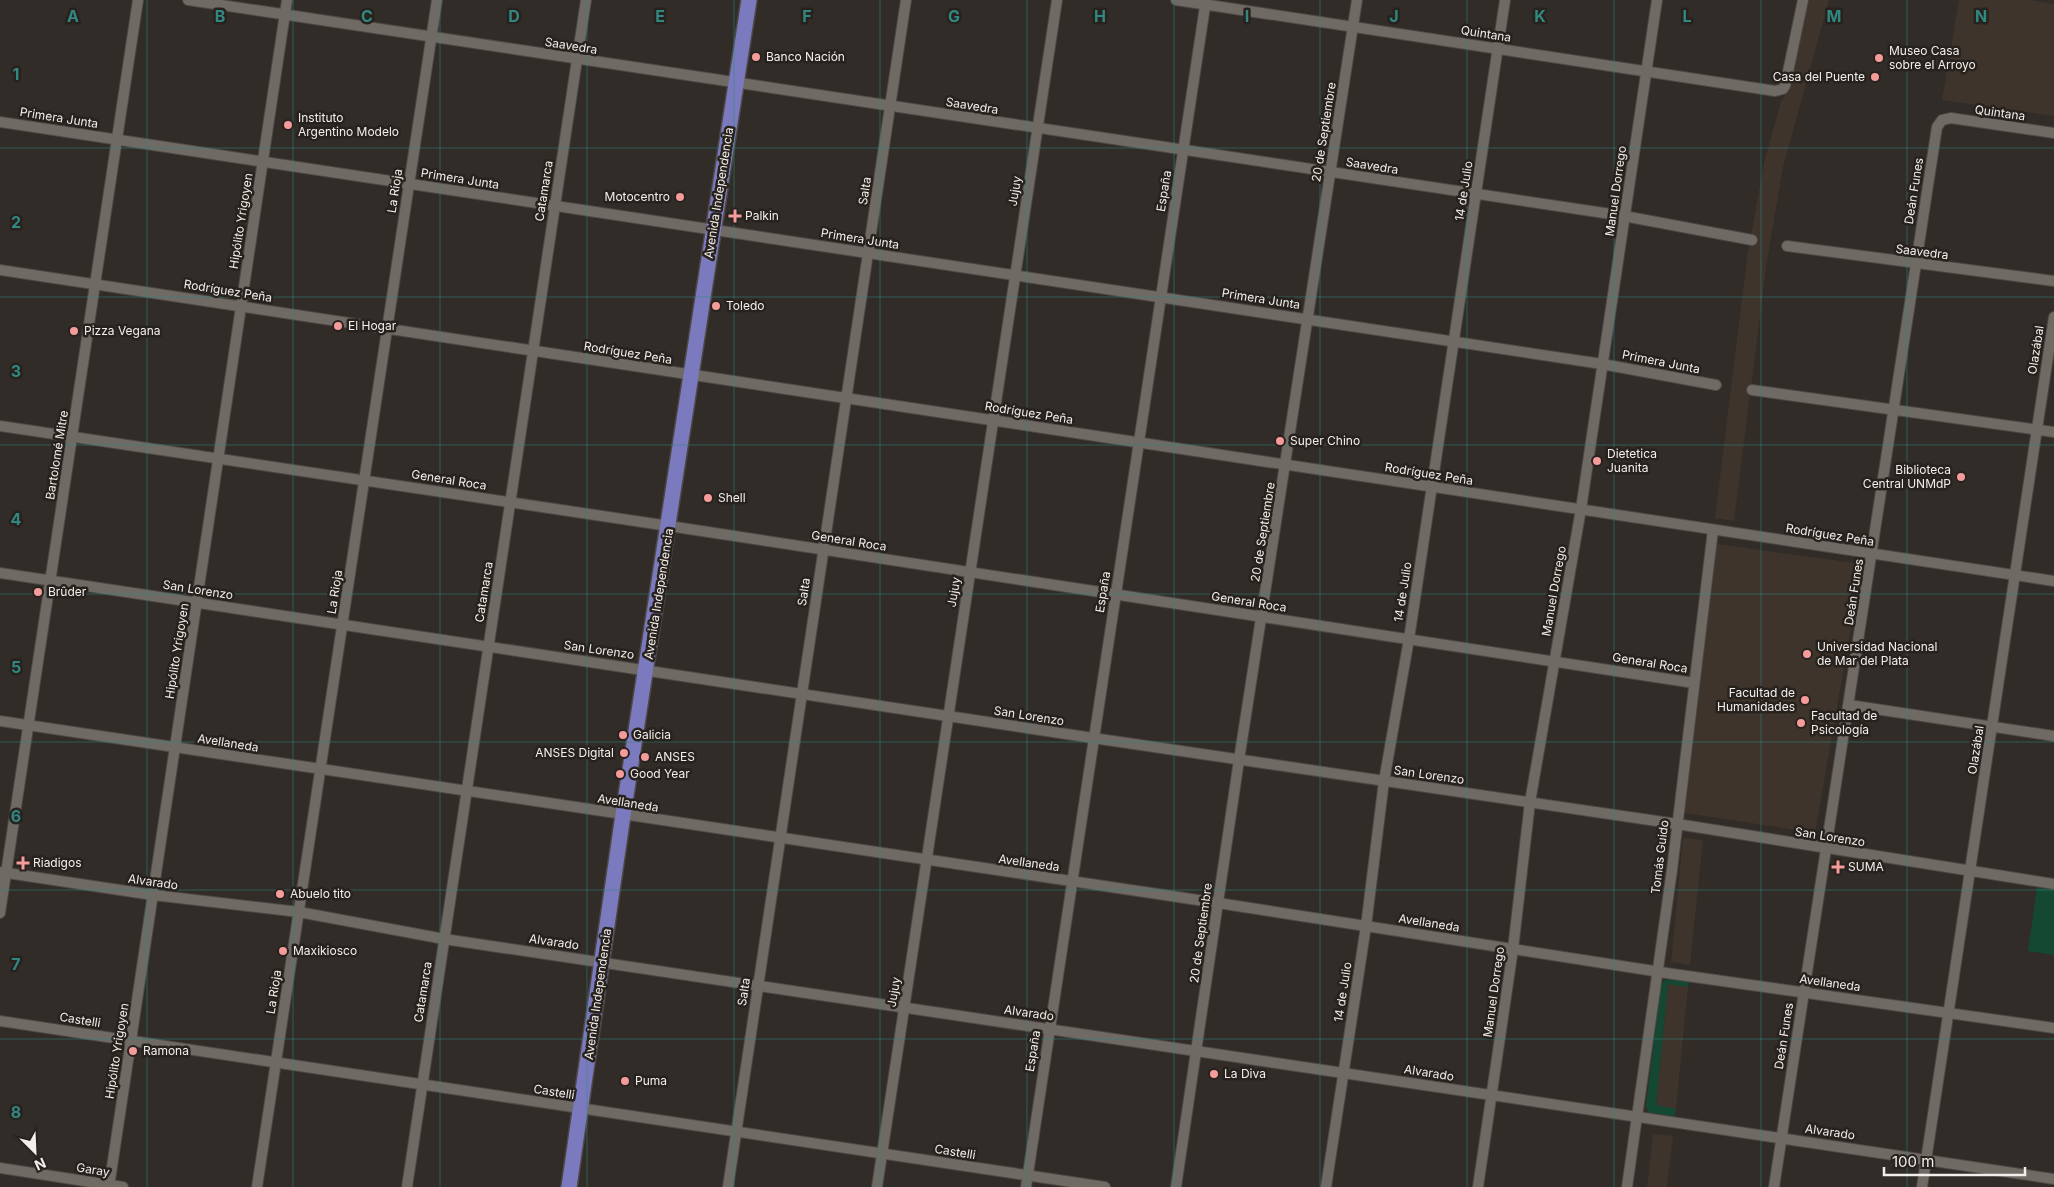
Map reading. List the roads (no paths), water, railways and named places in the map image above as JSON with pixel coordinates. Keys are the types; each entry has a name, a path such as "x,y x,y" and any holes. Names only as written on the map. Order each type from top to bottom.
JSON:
{"main road":[{"name":"Avenida Independencia","path":"569,1187 749,0"}],"street":[{"name":"Bartolomé Mitre","path":"0,913 3,873 28,725 138,0"},
{"name":"Saavedra","path":"188,0 432,36 576,60 1624,216 1752,240"},
{"name":"Hipólito Yrigoyen","path":"109,1186 287,0"},
{"name":"La Rioja","path":"257,1187 437,0"},
{"name":"Catamarca","path":"406,1187 586,0"},
{"name":"Salta","path":"728,1187 906,0"},
{"name":"Jujuy","path":"877,1187 1057,0"},
{"name":"Quintana","path":"1176,0 1205,2 1353,27 1775,91 1783,89 1787,81 1803,0"},
{"name":"20 de Septiembre","path":"1176,1187 1239,760 1263,617 1357,0"},
{"name":"14 de Julio","path":"1326,1187 1366,926 1384,781 1409,639 1505,0"},
{"name":"Manuel Dorrego","path":"1478,1187 1513,949 1530,802 1581,509 1657,0"},
{"name":"España","path":"1026,1187 1205,2"},
{"name":"Quintana","path":"1942,120 1950,118 2054,133"},
{"name":"Deán Funes","path":"1774,1187 1825,849 1873,554 1937,127 1942,120"},
{"name":"Primera Junta","path":"0,122 1454,341 1602,364 1716,385"},
{"name":"Saavedra","path":"1787,246 2054,281"},
{"name":"Rodríguez Peña","path":"0,270 2054,581"},
{"name":"Olazábal","path":"1922,1187 2054,317"},
{"path":"1752,390 2054,432"},
{"name":"General Roca","path":"0,426 1694,683"},
{"name":"Tomás Guido","path":"1627,1187 1658,971 1713,530"},
{"name":"San Lorenzo","path":"0,573 1239,760 1677,824 2054,884"},
{"path":"1849,705 2054,736"},
{"name":"Avellaneda","path":"0,721 1218,903 1658,971 2054,1028"},
{"name":"Alvarado","path":"3,873 153,895 298,912 444,938 2054,1179"},
{"name":"Castelli","path":"0,1021 1105,1187"},
{"name":"Garay","path":"0,1168 123,1187"}],"place":[{"name":"Banco Nación","path":"756,57"},
{"name":"Museo Casa sobre el Arroyo","path":"1879,58"},
{"name":"Casa del Puente","path":"1875,77"},
{"name":"Instituto Argentino Modelo","path":"288,125"},
{"name":"Motocentro","path":"680,197"},
{"name":"Palkin","path":"735,216"},
{"name":"Toledo","path":"716,306"},
{"name":"El Hogar","path":"338,326"},
{"name":"Pizza Vegana","path":"74,331"},
{"name":"Super Chino","path":"1280,441"},
{"name":"Dietetica Juanita","path":"1597,461"},
{"name":"Biblioteca Central UNMdP","path":"1961,477"},
{"name":"Shell","path":"708,498"},
{"name":"Brûder","path":"38,592"},
{"name":"Universidad Nacional de Mar del Plata","path":"1807,654"},
{"name":"Facultad de Humanidades","path":"1805,700"},
{"name":"Facultad de Psicología","path":"1801,723"},
{"name":"Galicia","path":"623,735"},
{"name":"ANSES Digital","path":"624,753"},
{"name":"ANSES","path":"645,757"},
{"name":"Good Year","path":"620,774"},
{"name":"Riadigos","path":"23,863"},
{"name":"SUMA","path":"1838,867"},
{"name":"Abuelo tito","path":"280,894"},
{"name":"Maxikiosco","path":"283,951"},
{"name":"Ramona","path":"133,1051"},
{"name":"La Diva","path":"1214,1074"},
{"name":"Puma","path":"625,1081"}]}
